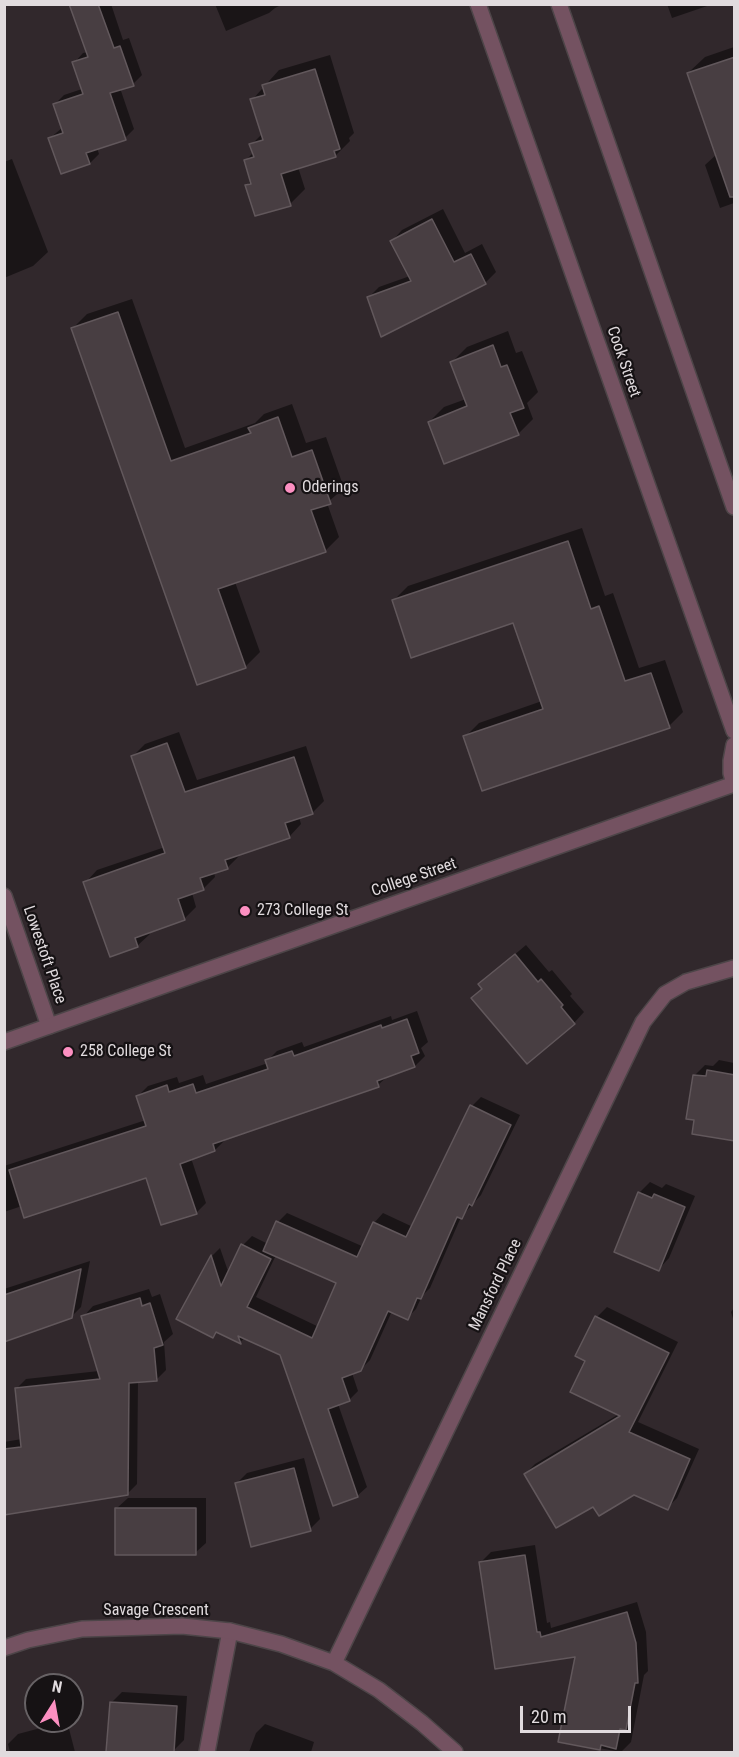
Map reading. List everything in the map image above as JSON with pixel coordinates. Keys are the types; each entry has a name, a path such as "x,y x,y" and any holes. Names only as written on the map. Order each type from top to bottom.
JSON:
{"street":[{"name":"Cook Street","path":"478,4 735,731"},
{"path":"559,4 735,507"},
{"path":"735,745 730,761 735,784"},
{"name":"College Street","path":"4,1042 735,784"},
{"name":"Lowestoft Place","path":"4,896 49,1026"},
{"name":"Mansford Place","path":"334,1663 643,1022 665,994 686,982 735,968"},
{"name":"Savage Crescent","path":"4,1648 27,1640 82,1629 182,1626 230,1631 281,1644 334,1663 379,1690 422,1722 455,1752"},
{"path":"207,1752 230,1631"}],"building":[{"path":"69,4 98,4 114,48 120,46 134,86 110,93 126,140 86,153 90,164 61,174 48,138 63,133 53,104 83,94 72,62 88,57"},
{"path":"735,57 735,197 730,197 687,73"},
{"path":"315,69 340,149 334,151 336,157 281,174 291,206 255,216 245,185 251,184 244,160 254,157 249,144 263,140 250,99 265,95 262,85"},
{"path":"432,219 454,262 471,254 486,284 381,337 367,297 411,281 390,241"},
{"path":"118,312 171,461 251,433 248,428 278,417 292,457 312,450 331,504 311,510 326,552 218,589 246,668 197,685 71,328"},
{"path":"493,345 501,367 507,365 524,408 510,413 519,435 444,464 428,422 467,406 450,362"},
{"path":"568,541 591,609 599,606 625,681 651,673 670,728 482,791 463,736 543,709 513,623 411,658 392,600"},
{"path":"167,743 185,792 294,757 313,814 285,823 290,838 225,860 228,869 200,878 204,890 178,899 185,920 135,938 138,947 110,957 83,882 165,853 131,756"},
{"path":"515,954 538,982 541,979 563,1005 561,1007 575,1024 527,1064 471,998 482,989 478,984"},
{"path":"407,1019 419,1053 411,1056 415,1067 377,1081 379,1087 213,1144 215,1151 180,1164 197,1214 161,1225 146,1178 24,1218 9,1170 146,1126 136,1096 167,1085 169,1092 193,1084 196,1093 268,1069 265,1060 292,1051 294,1056 381,1025 382,1028"},
{"path":"707,1070 735,1075 735,1141 692,1134 694,1120 686,1119 693,1075 706,1076"},
{"path":"470,1105 511,1125 472,1206 469,1204 462,1219 457,1217 421,1299 417,1298 408,1320 388,1311 361,1371 342,1378 350,1401 328,1409 358,1497 333,1506 280,1355 238,1336 241,1344 216,1332 213,1338 176,1319 211,1255 221,1286 241,1244 271,1259 247,1307 312,1338 336,1283 263,1251 276,1221 357,1257 373,1222 406,1237"},
{"path":"638,1192 652,1198 654,1194 685,1207 659,1271 614,1252"},
{"path":"81,1269 72,1318 4,1342 4,1295"},
{"path":"140,1298 142,1306 150,1303 163,1345 154,1348 157,1381 129,1383 128,1495 4,1515 4,1449 21,1447 15,1388 100,1379 81,1316"},
{"path":"595,1316 669,1353 629,1432 690,1459 668,1510 634,1495 599,1516 593,1507 556,1528 524,1474 620,1416 570,1392 585,1361 575,1356"},
{"path":"294,1468 311,1531 251,1547 235,1483"},
{"path":"115,1508 196,1508 196,1555 115,1555"},
{"path":"525,1555 537,1632 540,1632 541,1637 627,1612 636,1643 638,1683 635,1683 626,1730 620,1729 616,1749 601,1745 600,1750 558,1742 575,1657 495,1669 479,1562"},
{"path":"110,1702 177,1706 174,1752 106,1752"}],"place":[{"name":"Oderings","path":"290,488"},
{"name":"273 College St","path":"245,911"},
{"name":"258 College St","path":"68,1052"}]}
